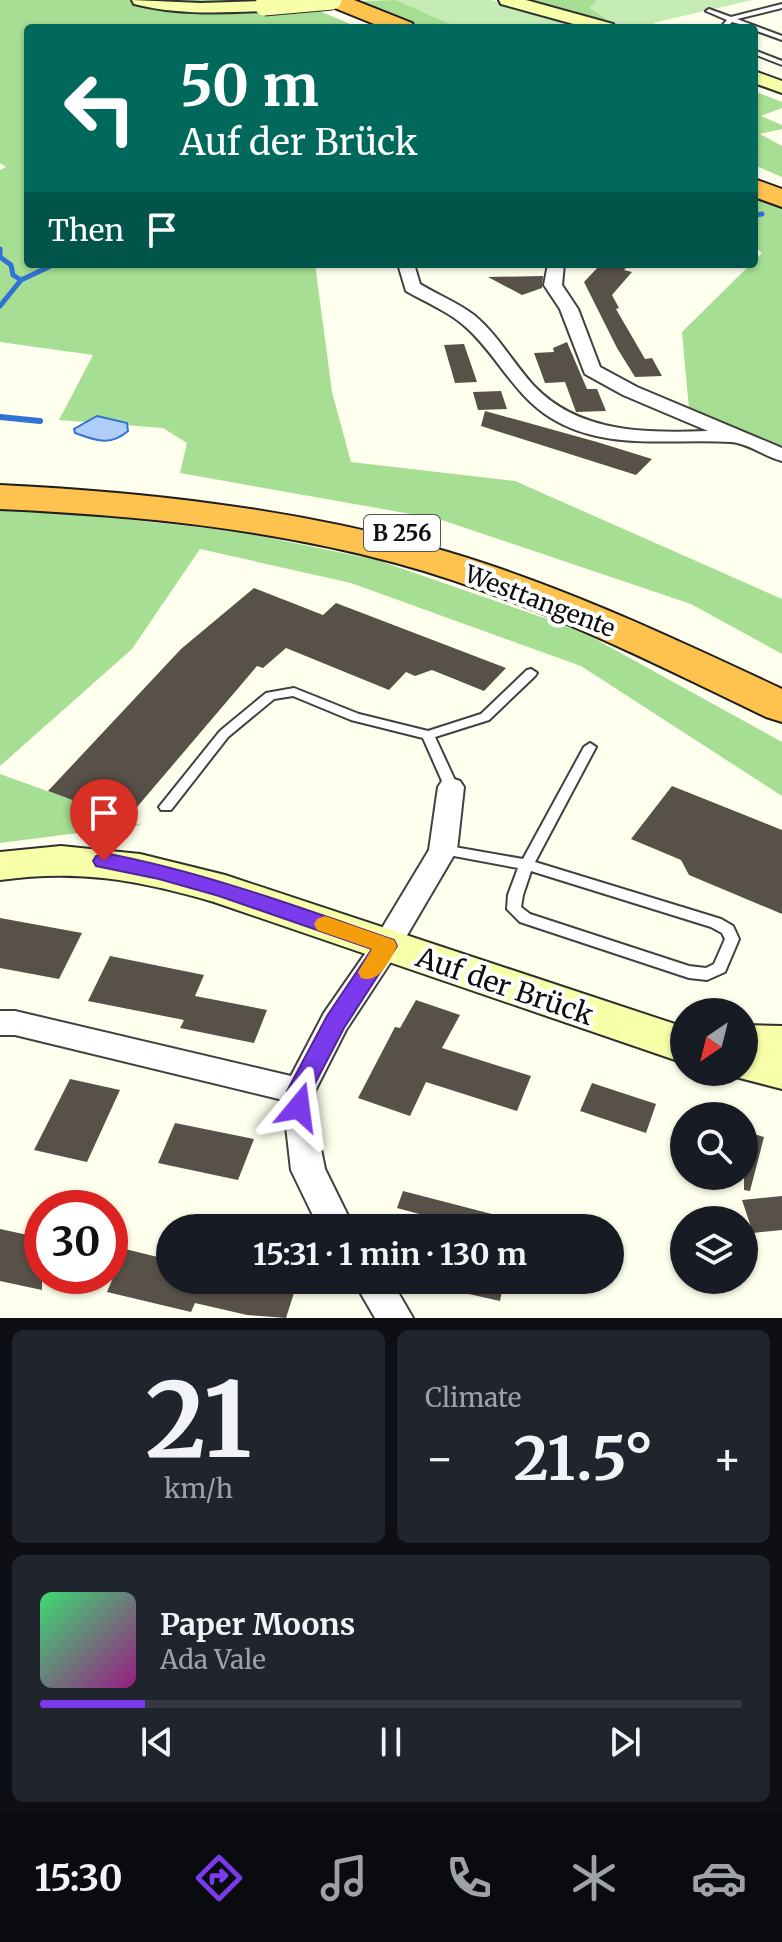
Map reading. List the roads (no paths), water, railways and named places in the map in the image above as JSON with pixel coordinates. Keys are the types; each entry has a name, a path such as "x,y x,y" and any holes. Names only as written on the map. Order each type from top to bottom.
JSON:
{"highway":[{"path":"304,0 362,24"},
{"path":"334,0 394,24"},
{"path":"758,175 782,184"},
{"path":"758,189 782,199"},
{"name":"Westtangente","path":"0,479 135,486 314,513 404,533 481,555 573,587 782,676"},
{"name":"Westtangente","path":"0,497 66,499 227,515 417,556 544,599 661,648 782,707"}],"main road":[{"path":"140,0 172,7 203,9 334,0"},
{"path":"507,0 593,24"},
{"path":"758,78 782,87"},
{"name":"Auf der Brück","path":"0,866 39,859 83,858 124,864 225,890 670,1039"},
{"path":"758,1043 782,1044"},
{"path":"758,1065 782,1071"}],"street":[{"path":"407,268 412,287 466,318 538,401 564,417 596,430 658,439 732,436"},
{"path":"555,268 553,285 569,309 592,370 630,391 782,455"},
{"path":"330,1214 308,1170 300,1124 299,1091 335,1022 386,946 443,850 451,787"},
{"path":"0,1023 15,1023 299,1091"},
{"path":"380,1294 395,1318"}],"lane":[{"path":"727,24 731,19 782,6"},
{"path":"709,11 744,24"},
{"path":"758,29 782,38"},
{"path":"758,54 782,63"},
{"path":"166,807 224,734 270,696 294,692 355,717 428,735 485,717 531,673"},
{"path":"428,735 451,787"},
{"path":"443,850 527,865 716,923 728,930 732,939 720,968 707,974 689,972 525,918 514,909 512,898 527,865 590,747"}],"water":[{"path":"97,416 127,423 128,431 109,441 75,433 74,429"}],"waterway":[{"path":"758,214 762,214"},
{"path":"0,249 0,257 11,265 13,275 21,280"},
{"path":"21,280 46,268"},
{"path":"0,306 21,280"},
{"path":"0,417 40,421"}]}
